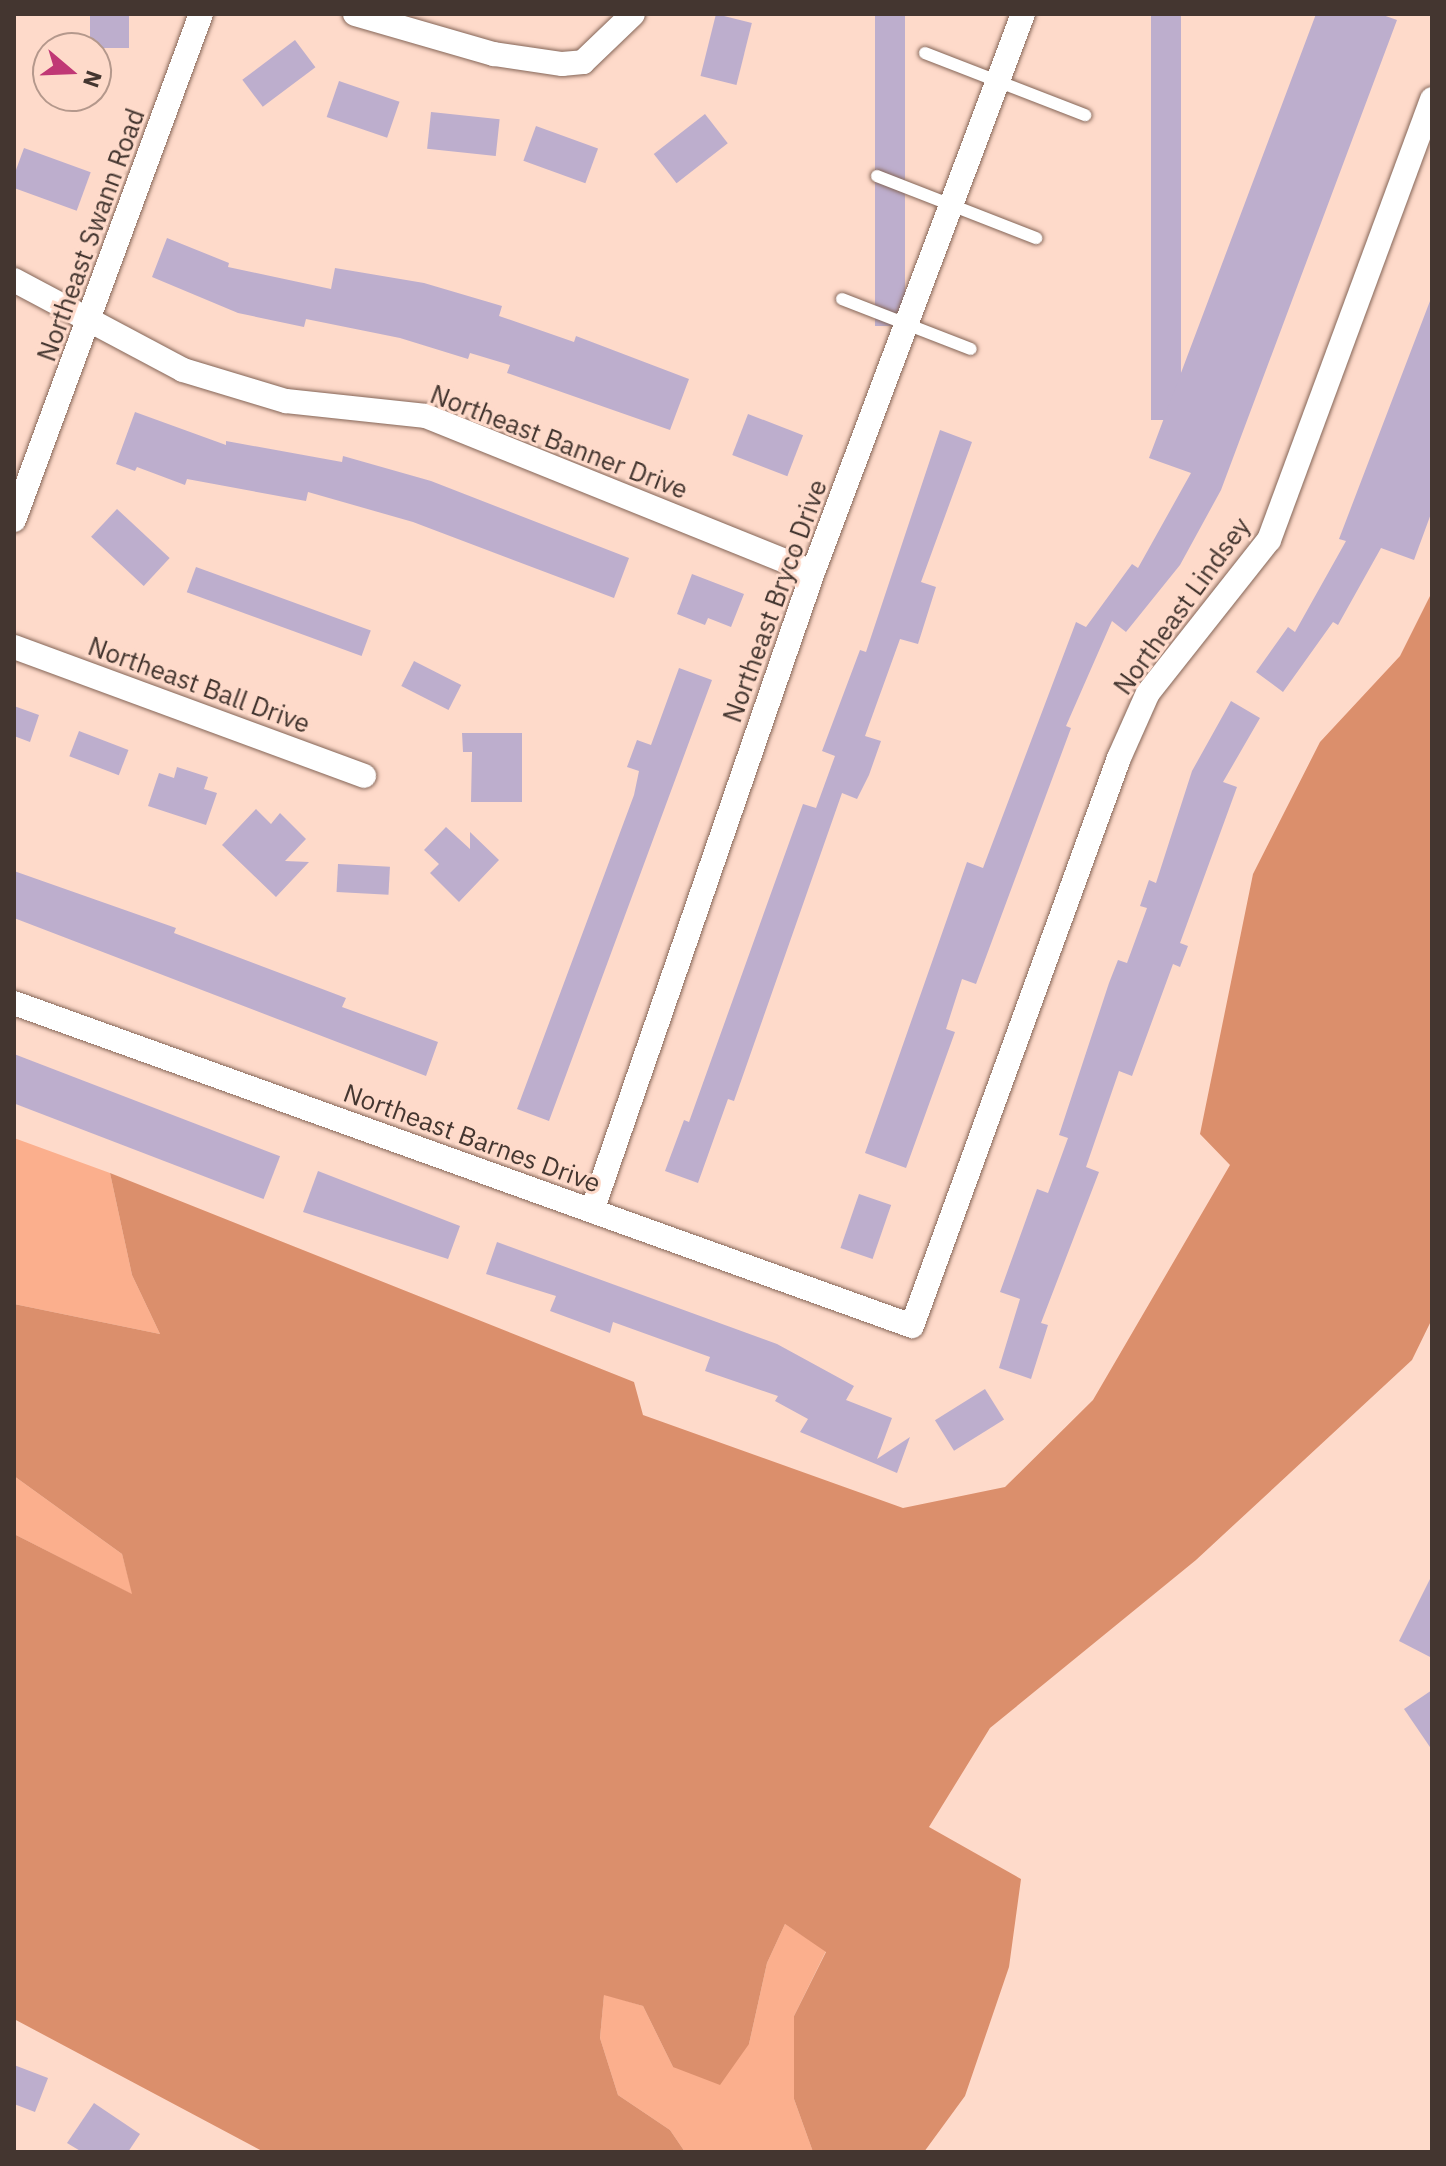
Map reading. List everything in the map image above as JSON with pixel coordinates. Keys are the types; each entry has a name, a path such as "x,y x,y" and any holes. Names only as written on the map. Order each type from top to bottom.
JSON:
{"street":[{"name":"Northeast Swann Road","path":"14,520 89,324 201,14"},
{"path":"355,14 381,18 528,62 583,62 633,14"},
{"name":"Northeast Bryco Drive","path":"592,1211 813,572 1023,14"},
{"name":"Northeast Lindsey","path":"912,1326 1119,758 1148,693 1269,540 1432,99"},
{"name":"Northeast Banner Drive","path":"14,280 89,324 183,370 286,401 426,416 813,572"},
{"name":"Northeast Ball Drive","path":"14,647 364,776"},
{"name":"Northeast Barnes Drive","path":"14,1003 912,1326"}],"lane":[{"path":"925,53 1085,115"},
{"path":"877,176 1036,238"},
{"path":"842,299 971,349"}],"shaded area":[{"path":"1432,592 1432,1319 1412,1360 1196,1560 990,1728 929,1827 1021,1879 1009,1967 965,2096 924,2152 813,2152 794,2099 794,2016 826,1952 785,1924 767,1963 749,2044 720,2085 673,2067 643,2006 604,1995 600,2038 618,2095 670,2130 685,2152 264,2152 14,2019 14,1534 132,1594 122,1554 14,1476 14,1304 160,1334 132,1275 110,1173 634,1382 643,1415 903,1508 1005,1487 1093,1400 1230,1165 1200,1134 1253,874 1320,742 1400,656"},
{"path":"14,1138 110,1173 132,1275 160,1334 14,1304"},
{"path":"14,1476 122,1554 133,1595 14,1534"},
{"path":"785,1924 826,1951 794,2016 794,2099 813,2152 685,2152 670,2130 618,2095 600,2038 604,1994 643,2006 673,2067 749,2044 767,1963"}],"building":[{"path":"90,14 129,14 129,48 112,48 112,32 90,32"},
{"path":"716,14 752,23 736,85 701,76"},
{"path":"875,14 905,14 905,326 875,326"},
{"path":"1151,14 1181,14 1181,420 1151,420"},
{"path":"1316,14 1380,14 1397,20 1221,490 1180,565 1126,632 1112,621 1066,726 1071,728 976,984 962,979 946,1029 955,1032 906,1168 865,1153 967,862 983,868 1076,622 1086,627 1132,564 1138,568 1191,473 1149,458"},
{"path":"295,40 315,67 263,107 242,80"},
{"path":"339,81 400,102 387,138 327,117"},
{"path":"431,112 500,119 496,156 427,149"},
{"path":"705,114 728,143 677,183 654,154"},
{"path":"536,126 598,149 585,183 523,161"},
{"path":"24,148 91,172 77,211 14,188 14,175"},
{"path":"167,238 229,263 228,267 331,289 335,268 424,283 502,306 499,316 574,342 576,336 689,379 670,430 507,373 510,365 470,353 468,359 400,338 306,319 304,327 238,313 152,277"},
{"path":"1430,301 1432,511 1414,560 1381,548 1338,625 1333,622 1283,692 1256,672 1288,627 1295,632 1346,541 1339,539"},
{"path":"135,412 226,445 226,441 342,462 343,456 431,481 629,558 614,598 413,522 308,492 306,501 187,479 185,485 137,467 135,471 116,464"},
{"path":"748,414 803,435 787,476 732,455"},
{"path":"940,430 972,442 921,582 936,587 918,644 900,639 865,736 881,741 869,775 857,799 842,793 734,1101 728,1099 698,1183 665,1171 684,1120 689,1122 803,804 816,808 835,756 822,751 860,650 866,652"},
{"path":"117,509 170,558 144,586 91,537"},
{"path":"196,567 371,631 362,656 187,592"},
{"path":"692,574 744,594 731,627 708,618 705,625 677,614"},
{"path":"414,661 461,685 449,710 401,686"},
{"path":"679,668 712,680 549,1121 517,1109 634,795 639,771 627,767 637,740 651,745"},
{"path":"1231,701 1260,718 1223,782 1237,787 1180,943 1188,946 1180,967 1173,964 1132,1076 1119,1071 1086,1167 1099,1172 1041,1323 1048,1325 1031,1379 999,1368 1020,1299 1000,1292 1037,1189 1048,1193 1068,1138 1059,1135 1109,983 1118,960 1127,963 1147,908 1140,906 1149,880 1156,883 1192,771"},
{"path":"14,706 39,715 30,742 14,736"},
{"path":"79,731 128,750 119,775 69,756"},
{"path":"462,733 522,733 522,802 471,802 472,752 463,752"},
{"path":"177,767 208,777 204,789 217,793 206,825 148,806 159,773 174,778"},
{"path":"256,809 271,824 280,813 306,839 285,861 309,862 276,897 222,845"},
{"path":"446,827 470,849 470,832 499,860 459,902 430,873 439,864 424,850"},
{"path":"338,864 390,867 388,895 337,892"},
{"path":"14,871 176,928 174,933 346,998 342,1007 438,1042 426,1076 14,918"},
{"path":"14,1054 280,1156 264,1199 14,1103"},
{"path":"318,1171 460,1226 448,1259 303,1212"},
{"path":"859,1194 891,1205 873,1259 840,1248"},
{"path":"497,1242 777,1344 854,1386 846,1400 892,1418 877,1459 910,1437 897,1473 800,1432 808,1419 775,1401 778,1396 705,1371 710,1357 613,1322 610,1333 550,1311 556,1296 486,1274"},
{"path":"985,1389 1004,1420 954,1451 935,1420"},
{"path":"1432,1575 1432,1658 1399,1641"},
{"path":"1432,1690 1432,1750 1404,1709"},
{"path":"14,2065 48,2078 35,2112 14,2104"},
{"path":"94,2103 140,2134 128,2152 82,2152 67,2143"}]}
